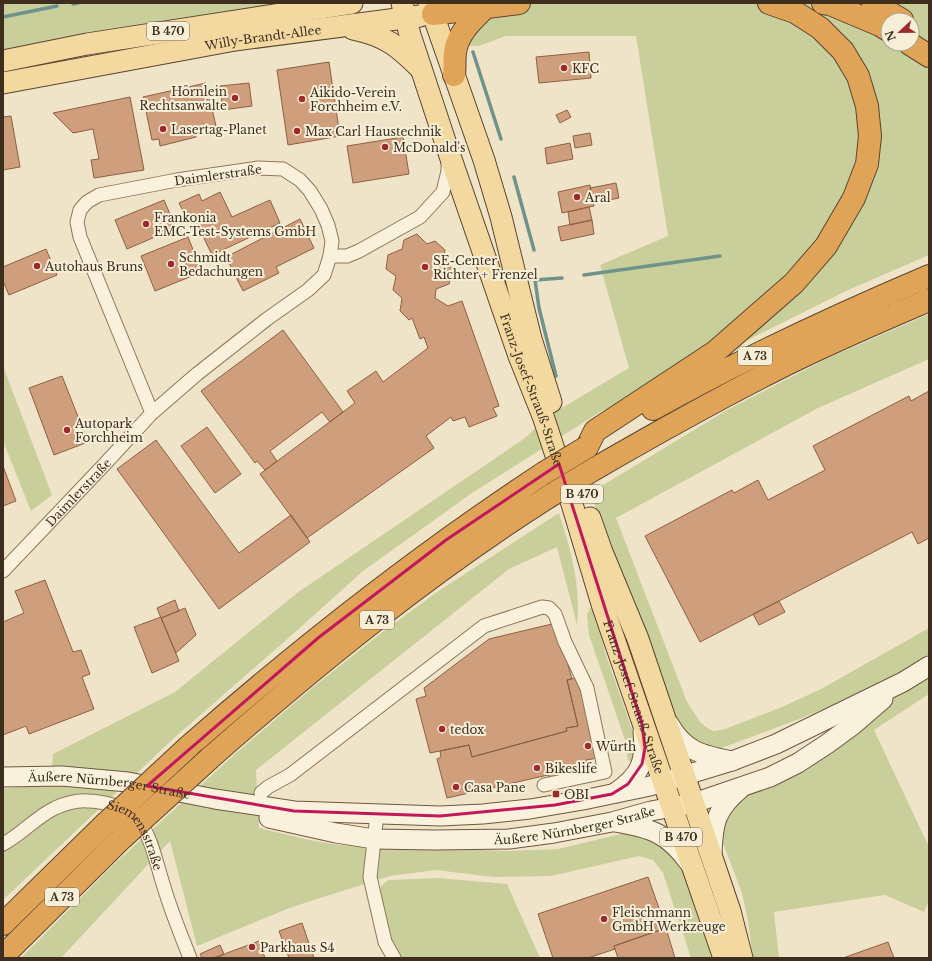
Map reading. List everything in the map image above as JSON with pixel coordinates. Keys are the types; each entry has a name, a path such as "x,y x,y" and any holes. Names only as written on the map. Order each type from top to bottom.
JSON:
{"highway":[{"path":"431,9 486,7 518,3"},
{"path":"587,447 595,431 715,352 794,283 826,246 854,198 867,164 870,136 868,106 858,76 843,51 820,28 795,12 769,3"},
{"path":"823,3 830,4 880,25"},
{"path":"873,3 888,12"},
{"path":"454,75 455,52 459,38 486,7"},
{"path":"920,33 929,39"},
{"path":"920,50 929,56"},
{"name":"A 73","path":"3,924 104,825 188,747 264,682 352,610 498,503 587,447 664,403 747,360 861,305 929,276"},
{"name":"A 73","path":"3,956 122,838 210,758 308,674 408,595 505,525 596,468 777,368 862,328 929,300"}],"main road":[{"name":"Willy-Brandt-Allee","path":"3,61 88,44 341,4"},
{"name":"B 470","path":"404,11 431,9"},
{"name":"Franz-Josef-Strauß-Straße","path":"431,9 484,160 501,217 512,267 531,339 602,552 638,639 685,776 730,911 742,958"},
{"name":"Willy-Brandt-Allee","path":"3,83 235,40 344,26 404,11"},
{"name":"Franz-Josef-Strauß-Straße","path":"404,11 448,150 519,356 543,416 572,504 602,604 642,724 724,958"},
{"path":"344,26 366,32 388,41 406,54 422,70"},
{"path":"482,246 491,259 499,266 512,267"},
{"name":"Äußere Nürnberger Straße","path":"3,777 62,776 128,782 215,799 294,811 440,816 483,814 530,809 662,783 732,761 776,744 903,682 929,666"},
{"name":"Äußere Nürnberger Straße","path":"215,799 276,821 374,839 509,839 554,833 612,822 651,810 671,808 694,803 770,777 798,763 827,744 853,725 903,682"},
{"path":"664,716 680,739 694,751 732,761"},
{"path":"612,794 628,784 642,764 644,748 642,724"},
{"path":"712,858 712,837 715,822 727,800 743,786"},
{"path":"612,822 653,830 674,844 691,866"}],"street":[{"path":"330,256 347,256 359,251 420,217 443,192 448,171 448,150"},
{"name":"Daimlerstraße","path":"3,570 152,413 197,374 267,319 308,290 324,275 330,256 332,241 328,225 321,209 310,191 300,180 283,169 258,168 177,180 99,195 88,202 80,210 77,222 80,237 152,413"},
{"path":"261,793 268,787 290,776 484,626 542,607 549,608 555,614 565,642 587,688 605,772 544,785"},
{"name":"Siemensstraße","path":"3,844 44,814 56,808 87,800 116,806 135,816 148,836 164,889 190,958"},
{"path":"376,814 370,877 385,942 394,958"}],"highlighted area":[{"path":"559,464 642,724 645,748 642,764 628,784 612,794 555,805 440,816 294,811 147,786 318,638 446,540"}],"green space":[{"path":"3,3 294,3 3,52"},
{"path":"464,3 929,3 929,255 846,291 600,412 472,493 363,571 174,738 3,900 3,789 51,783 53,754 175,692 297,593 525,438 550,415 629,368 600,265 668,236 636,36 506,36 479,46 465,46"},
{"path":"929,314 929,359 818,408 616,518 687,702 701,723 714,731 725,729 782,707 821,689 929,628 929,694 874,730 929,847 929,901 924,912 885,895 774,912 779,958 753,958 748,921 742,893 721,838 721,827 739,799 775,783 843,739 854,696 802,718 727,746 717,749 704,748 674,722 590,493 727,410 826,359"},
{"path":"3,366 52,495 31,511 3,441"},
{"path":"559,513 574,568 578,596 577,625 557,547 509,569 256,770 259,828 314,841 339,845 508,851 558,849 625,833 638,834 665,848 683,869 714,958 691,958 663,873 653,860 639,856 551,876 493,877 436,870 390,876 292,907 197,946 170,841 61,958 21,958 111,867 235,754 312,688 380,634 437,592"},
{"path":"591,608 593,608 600,627 605,652 637,744 635,764 628,760 625,740 589,635 587,614"},
{"path":"438,878 507,884 540,958 400,958 386,923 382,905 381,886 388,880"}],"building":[{"name":"KFC","path":"589,52 591,78 539,83 536,57"},
{"path":"329,62 340,136 288,145 277,70"},
{"path":"206,83 216,126 195,131 196,137 160,146 159,139 152,140 143,97"},
{"path":"249,83 252,106 223,110 220,86"},
{"path":"130,97 144,170 94,178 91,160 99,159 93,129 73,133 53,113"},
{"path":"567,110 571,117 560,123 556,115"},
{"path":"11,116 20,167 3,170 3,117"},
{"path":"590,133 592,145 575,148 573,136"},
{"path":"403,137 409,174 353,183 347,146"},
{"path":"570,143 573,159 547,164 545,148"},
{"path":"616,183 619,198 593,203 590,188"},
{"path":"590,185 594,206 562,213 558,192"},
{"path":"220,192 232,217 270,200 280,223 212,255 192,213 186,217 179,203 199,194 202,201"},
{"name":"Frankonia EMC-Test-Systems GmbH","path":"164,200 176,228 127,249 115,220"},
{"path":"589,207 592,220 570,225 568,212"},
{"path":"300,219 314,248 276,267 279,273 243,291 226,257"},
{"path":"592,220 594,234 561,241 558,227"},
{"path":"417,234 427,244 435,241 445,250 443,261 453,269 449,284 436,289 435,298 448,306 462,301 499,406 493,408 497,416 469,427 465,417 453,421 451,417 426,436 434,448 307,538 260,474 355,403 347,391 376,371 383,382 428,348 424,337 420,339 412,318 409,320 400,311 402,298 393,290 396,276 386,269 388,255 402,249 404,240"},
{"name":"Schmidt Bedachungen","path":"188,237 202,272 155,291 141,256"},
{"path":"46,249 57,275 9,295 3,281 3,267"},
{"path":"283,330 343,412 330,422 322,412 270,451 277,461 265,470 257,461 255,463 201,391"},
{"path":"62,376 88,442 54,455 29,388"},
{"path":"929,391 929,538 918,544 912,532 700,642 645,536 732,490 734,493 758,480 768,500 825,470 813,446 909,396 911,401"},
{"path":"207,427 241,474 215,493 181,446"},
{"path":"156,440 239,553 291,515 310,542 219,609 117,469"},
{"path":"3,466 16,501 3,506"},
{"path":"45,580 73,652 81,650 90,674 82,677 94,709 29,734 26,726 3,735 3,622 24,613 15,591"},
{"path":"175,600 179,611 161,618 157,608"},
{"path":"779,601 785,612 759,625 753,614"},
{"path":"185,608 196,635 176,653 161,618"},
{"path":"161,617 179,661 152,673 134,627"},
{"path":"556,623 572,679 567,680 578,726 566,728 567,731 472,757 469,745 430,753 416,699 426,696 424,688 489,639"},
{"path":"579,677 581,691 584,691 598,758 586,760 587,769 549,779 548,775 447,798 437,759 441,757 440,751 469,745 472,757 567,731 566,728 578,726 567,680"},
{"path":"648,877 666,928 614,946 615,949 588,958 553,958 538,914"},
{"path":"302,923 314,958 289,958 279,931"},
{"path":"666,928 675,958 618,958 614,946"},
{"name":"Parkhaus S4","path":"259,941 265,958 216,958 227,953"},
{"path":"888,942 894,958 843,958"},
{"path":"220,945 224,954 213,958 202,958 200,954"}],"waterway":[{"path":"73,4 78,3"},
{"path":"3,17 57,6"},
{"path":"473,52 501,139"},
{"path":"514,177 534,250"},
{"path":"584,275 720,256"},
{"path":"556,376 539,308 535,280 562,278"}],"place":[{"name":"KFC","path":"564,68"},
{"name":"Hörnlein Rechtsanwälte","path":"235,98"},
{"name":"Aikido-Verein Forchheim e.V.","path":"302,99"},
{"name":"Lasertag-Planet","path":"163,129"},
{"name":"Max Carl Haustechnik","path":"297,131"},
{"name":"McDonald's","path":"385,147"},
{"name":"Aral","path":"577,197"},
{"name":"Frankonia EMC-Test-Systems GmbH","path":"146,224"},
{"name":"Schmidt Bedachungen","path":"171,264"},
{"name":"Autohaus Bruns","path":"37,266"},
{"name":"SE-Center Richter + Frenzel","path":"425,267"},
{"name":"Autopark Forchheim","path":"67,430"},
{"name":"tedox","path":"442,729"},
{"name":"Würth","path":"588,746"},
{"name":"Bikeslife","path":"537,768"},
{"name":"Casa Pane","path":"456,787"},
{"name":"OBI","path":"556,794"},
{"name":"Fleischmann GmbH Werkzeuge","path":"604,919"},
{"name":"Parkhaus S4","path":"252,947"}]}
